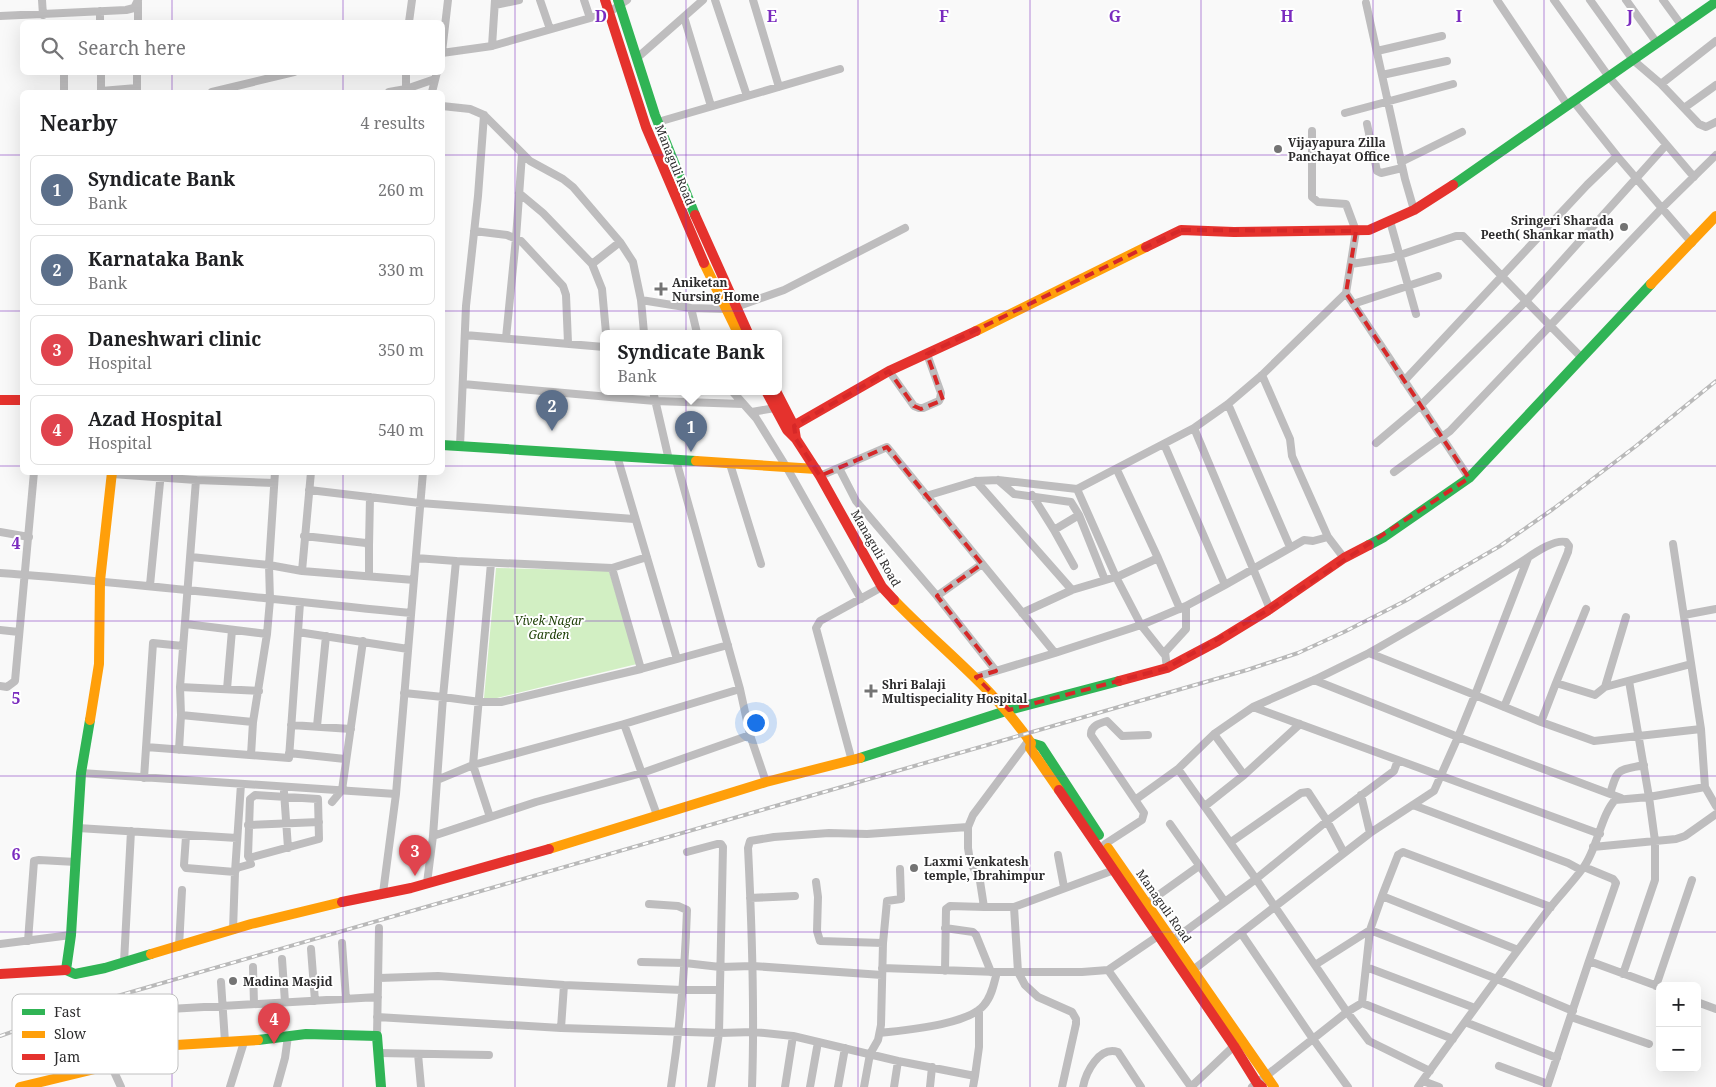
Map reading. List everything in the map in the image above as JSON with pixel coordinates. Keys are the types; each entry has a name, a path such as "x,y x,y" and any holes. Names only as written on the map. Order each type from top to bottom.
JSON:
{"street":[{"path":"42,0 43,15"},
{"path":"409,20 412,0"},
{"path":"445,26 448,0"},
{"path":"492,46 495,2 519,0"},
{"path":"540,0 550,29"},
{"path":"584,0 590,18"},
{"name":"Managuli Road","path":"605,0 644,121 694,241 746,330"},
{"path":"637,58 703,0"},
{"path":"715,0 747,96"},
{"path":"752,0 779,87"},
{"path":"1497,0 1571,104 1692,242"},
{"path":"1554,0 1609,77 1694,178"},
{"path":"1590,0 1633,60 1661,84 1699,124 1703,127 1716,122"},
{"path":"1626,0 1657,44"},
{"path":"1663,0 1682,26"},
{"path":"0,16 126,10 134,8 138,1"},
{"path":"138,1 138,20"},
{"path":"445,52 492,46 608,12 622,2"},
{"name":"Managuli Road","path":"622,2 637,58 658,122 732,308 737,330"},
{"path":"790,428 889,371 984,327 1181,230 1234,232 1369,230 1414,210 1571,104 1716,2"},
{"path":"1366,3 1402,165 1414,210"},
{"path":"100,11 100,20"},
{"path":"684,17 711,106"},
{"path":"1377,51 1442,36"},
{"path":"1661,84 1716,41"},
{"path":"1382,75 1447,61"},
{"path":"658,122 840,69"},
{"path":"64,75 64,90"},
{"path":"101,75 101,90"},
{"path":"137,75 137,90"},
{"path":"220,90 282,75"},
{"path":"406,75 406,89"},
{"path":"400,90 436,76"},
{"path":"432,90 436,76"},
{"path":"1345,113 1453,84"},
{"path":"1684,108 1716,85"},
{"path":"445,106 470,109 484,115 530,161 563,179 573,187 620,242 633,262 641,300 644,330"},
{"path":"460,446 465,334 484,115"},
{"path":"1367,124 1378,173 1402,165 1462,132"},
{"path":"926,496 976,481 998,480 1077,490 1194,428 1228,404 1262,375 1346,293 1356,231 1346,204 1318,202 1312,197 1312,131"},
{"path":"1376,443 1421,405 1526,301 1666,145"},
{"path":"506,338 522,154"},
{"path":"1394,472 1442,437 1662,208 1716,155"},
{"path":"1404,381 1587,185 1617,156"},
{"path":"519,193 543,213 592,264 602,288 606,330"},
{"path":"0,974 66,970 75,974 83,973 330,904 384,894 428,883 601,834 766,782 852,761 1009,710 1167,668 1218,641 1270,609 1344,558 1384,536 1469,478 1580,357 1716,216"},
{"path":"1390,221 1416,314"},
{"path":"641,300 691,308 732,308 784,290 905,228"},
{"path":"474,231 516,238 525,244 563,286 566,295 568,343"},
{"path":"1351,264 1399,256 1456,236 1463,236 1580,357"},
{"path":"592,264 620,242"},
{"path":"1353,304 1438,276"},
{"path":"1346,293 1469,478"},
{"path":"691,308 697,330"},
{"path":"465,334 600,347"},
{"path":"889,371 914,406 923,408 938,402 941,393 927,354"},
{"path":"1262,375 1290,439 1292,456 1328,537 1344,558"},
{"path":"463,384 655,401 743,404"},
{"path":"654,395 728,645 750,735 766,782"},
{"path":"735,395 752,412 788,468 861,599"},
{"name":"Managuli Road","path":"768,395 790,428"},
{"name":"Managuli Road","path":"778,395 790,428 818,473 882,587 893,602 976,677 1009,710 1030,741 1041,746 1105,844 1274,1087"},
{"path":"0,400 20,400"},
{"path":"1228,404 1290,547"},
{"path":"752,412 775,408"},
{"path":"1194,428 1270,609"},
{"path":"1164,444 1225,586"},
{"path":"445,445 788,468 818,473 839,468 887,447 1055,653"},
{"path":"617,456 634,519 677,659"},
{"path":"730,464 761,564"},
{"path":"839,468 856,501 937,596 996,671"},
{"path":"1117,470 1183,608 1186,629 1164,654"},
{"path":"0,686 8,687 15,681 34,475"},
{"path":"66,970 71,935 81,774 99,664 100,581 112,475"},
{"path":"150,586 160,475 196,480 274,483"},
{"path":"251,755 253,722 259,692 270,600 269,565 275,475"},
{"path":"302,571 311,475"},
{"path":"384,894 396,794 423,475"},
{"path":"179,750 180,687 196,480"},
{"path":"998,480 1011,492 1070,501 1079,515 1105,580"},
{"path":"976,481 1072,590"},
{"path":"309,490 420,503 634,519"},
{"path":"1077,490 1116,577 1141,625 1164,654 1167,668"},
{"path":"1032,495 1074,566"},
{"path":"369,576 370,497"},
{"path":"1054,530 1079,515"},
{"path":"0,532 29,536"},
{"path":"304,536 364,543 369,546"},
{"path":"976,677 1141,625 1183,608 1304,540 1313,541 1328,537"},
{"path":"1135,800 1178,769 1214,734 1253,706 1314,680 1369,653 1459,602 1556,542 1566,542 1569,546 1557,580 1504,707"},
{"path":"1673,544 1701,729 1705,787 1716,806"},
{"path":"190,557 269,565 302,571 414,580"},
{"path":"416,558 612,568 647,557"},
{"path":"1022,613 1072,590 1116,577 1158,558"},
{"path":"1193,970 1370,833 1434,791 1475,695 1528,558"},
{"path":"428,883 434,836 443,697 456,561"},
{"path":"490,817 473,765 491,563"},
{"path":"937,596 982,564"},
{"path":"612,568 641,668"},
{"path":"0,573 100,581 410,613"},
{"path":"852,761 816,628 820,621 882,587"},
{"path":"146,747 289,758 300,602"},
{"path":"1542,722 1586,609"},
{"path":"1684,615 1716,609"},
{"path":"1605,687 1626,617"},
{"path":"186,624 267,634"},
{"path":"0,630 18,632"},
{"path":"227,689 232,630"},
{"path":"298,632 408,649"},
{"path":"317,726 326,636"},
{"path":"332,802 342,790 363,641"},
{"path":"144,778 153,643 183,646"},
{"path":"404,692 480,702 501,702 728,645"},
{"path":"1369,653 1594,741 1701,729"},
{"path":"1556,684 1594,695 1605,687 1691,664"},
{"path":"1314,680 1623,799"},
{"path":"1623,974 1655,880 1655,841 1650,797 1628,681"},
{"path":"180,687 259,692"},
{"path":"438,780 473,765 624,724 740,689"},
{"path":"1253,706 1600,834"},
{"path":"181,715 253,722"},
{"path":"1105,844 1144,817 1144,813 1090,731 1092,728 1107,721 1122,736 1148,736"},
{"path":"624,724 657,815"},
{"path":"1205,806 1244,775 1300,724"},
{"path":"291,725 351,729"},
{"path":"1214,734 1244,775"},
{"path":"434,836 536,802 642,772 750,735"},
{"path":"984,907 980,881 970,861 968,827 973,815 1030,741"},
{"name":"Managuli Road","path":"1030,741 1030,748 1234,1046 1257,1086"},
{"path":"289,753 345,759"},
{"path":"1172,941 1256,879 1327,821 1394,771 1398,760"},
{"path":"1610,794 1616,775 1619,772 1644,765"},
{"path":"1178,769 1231,842 1347,1012 1370,1041 1430,1071"},
{"path":"81,774 396,794"},
{"path":"232,930 234,872 241,784"},
{"path":"284,787 288,848"},
{"path":"1439,1087 1420,1084 1518,950 1582,869 1600,834 1610,805 1615,800 1650,797 1705,787"},
{"path":"1231,842 1304,791 1308,792 1327,821 1344,853"},
{"path":"252,796 318,799 319,822 320,836 317,840 250,858 247,854 250,799 252,796"},
{"path":"1361,796 1370,833"},
{"path":"1413,805 1582,869 1614,879 1616,883 1548,1085 1499,1066"},
{"path":"1593,847 1682,837 1716,814"},
{"path":"248,824 319,822"},
{"path":"1170,824 1225,902"},
{"path":"752,1087 754,1032 753,966 748,848 752,840 829,833 867,834 968,827"},
{"path":"78,828 237,838"},
{"path":"124,962 131,831"},
{"path":"186,836 184,865 186,868 234,872"},
{"path":"687,852 718,844 722,845 718,990 719,1033 711,1087"},
{"path":"1362,1003 1370,930 1398,855 1403,852 1551,907"},
{"path":"1058,855 1064,887"},
{"path":"28,941 34,862 38,860 76,862"},
{"path":"234,872 237,868 251,864"},
{"path":"1146,904 1199,866"},
{"path":"864,1087 870,1054 880,1033 886,901 900,900 900,870"},
{"path":"945,971 945,911 950,906 1014,907 1114,870"},
{"path":"1659,982 1692,880"},
{"path":"816,882 818,897 817,931 820,941 883,943"},
{"path":"180,947 182,890"},
{"path":"750,898 795,896"},
{"path":"1382,896 1518,950"},
{"path":"649,904 678,906 687,910 685,963 679,1031 671,1087"},
{"path":"1014,907 1018,972 1025,984 1038,997 1072,1012 1075,1016 1076,1024 1062,1087"},
{"path":"379,928 378,1036 381,1087"},
{"path":"880,1033 935,1026 972,1015 986,1002 994,972 976,935 973,932 945,928"},
{"path":"1315,965 1370,930"},
{"path":"1370,930 1497,979 1572,1014 1649,1044"},
{"path":"1241,933 1348,1087"},
{"path":"0,944 71,935"},
{"path":"641,962 685,963 720,967 753,966 882,972 1108,970 1158,936"},
{"path":"342,943 346,999"},
{"path":"311,949 315,1001"},
{"path":"282,959 285,1002"},
{"path":"1589,961 1656,985"},
{"path":"253,967 254,1004"},
{"path":"1366,967 1475,1008"},
{"path":"1108,970 1191,1087 1234,1046"},
{"path":"378,978 438,976 682,990 718,990"},
{"path":"221,982 225,1042"},
{"path":"561,1028 564,984"},
{"path":"178,1009 378,997"},
{"path":"1257,1086 1266,1076 1347,1012 1362,1003"},
{"path":"1362,1003 1453,1039"},
{"path":"1701,1003 1716,1009"},
{"path":"973,1087 979,1047 979,1010"},
{"path":"378,1017 561,1028 719,1033 754,1032 793,1036 898,1061 975,1076"},
{"path":"1465,1022 1557,1058"},
{"path":"178,1045 244,1042 306,1034 378,1036"},
{"path":"277,1087 285,1058 288,1036"},
{"path":"785,1087 793,1036"},
{"path":"230,1087 244,1042"},
{"path":"810,1087 818,1042"},
{"path":"838,1087 845,1048"},
{"path":"1084,1087 1090,1067 1106,1052 1110,1051 1118,1052 1141,1087"},
{"path":"379,1053 489,1056"},
{"path":"418,1054 421,1087"},
{"path":"894,1087 898,1061"},
{"path":"930,1087 932,1067"},
{"path":"20,1087 51,1083 81,1074"},
{"path":"115,1074 121,1087"}],"highlighted area":[{"path":"1181,230 1356,231 1346,293 1469,478 1270,609 1167,668 1009,710 976,677 996,671 937,596 982,564 887,447 820,476 796,439 794,426 889,371 914,406 921,409 943,400 927,354"}],"green space":[{"name":"Vivek Nagar Garden","path":"496,568 609,571 637,664 497,698 484,698"}],"railway":[{"path":"124,994 1247,670 1298,653 1405,601 1500,546 1553,509 1636,446 1716,381"},
{"path":"0,1036 12,1032"}],"traffic: fast":[{"path":"618,0 655,115 695,215"},
{"path":"1453,185 1716,2"},
{"path":"1369,545 1384,537 1469,478 1651,284"},
{"path":"445,445 696,461"},
{"path":"860,758 1009,710 1119,681"},
{"path":"90,720 81,773 71,935 66,970 75,974 105,968 151,954"},
{"path":"1031,743 1041,746 1099,835"},
{"path":"258,1040 306,1034 377,1036 381,1087"}],"traffic: slow":[{"path":"1651,284 1716,216"},
{"path":"976,331 1146,247"},
{"path":"704,263 737,330"},
{"path":"696,461 816,469"},
{"path":"90,720 99,664 100,581 112,475"},
{"path":"894,600 966,668 1000,704 1031,743 1030,748 1059,790"},
{"path":"549,849 766,782 860,758"},
{"path":"1108,848 1274,1087"},
{"path":"151,954 251,924 342,902"},
{"path":"178,1045 258,1040"},
{"path":"20,1087 74,1074"}],"traffic: jam":[{"path":"605,0 646,127 704,263"},
{"path":"1146,247 1181,230 1234,232 1369,230 1414,210 1453,185"},
{"path":"695,215 747,330"},
{"path":"788,429 889,371 976,331"},
{"path":"768,395 787,430 796,439 820,476 882,587 894,600"},
{"path":"778,395 794,426 796,439"},
{"path":"0,400 20,400"},
{"path":"1119,681 1167,668 1218,641 1270,609 1344,558 1369,545"},
{"path":"1059,790 1234,1046 1257,1083 1262,1087"},
{"path":"342,902 411,888 549,849"},
{"path":"0,974 66,970"}],"place":[{"name":"Vijayapura Zilla Panchayat Office","path":"1278,149"},
{"name":"Sringeri Sharada Peeth( Shankar math)","path":"1624,227"},
{"name":"Aniketan Nursing Home","path":"661,289"},
{"name":"Karnataka Bank","path":"552,431"},
{"name":"Syndicate Bank","path":"691,452"},
{"name":"Shri Balaji Multispeciality Hospital","path":"871,691"},
{"name":"Laxmi Venkatesh temple, Ibrahimpur","path":"914,868"},
{"name":"Daneshwari clinic","path":"415,876"},
{"name":"Madina Masjid","path":"233,981"},
{"name":"Azad Hospital","path":"274,1044"}]}
